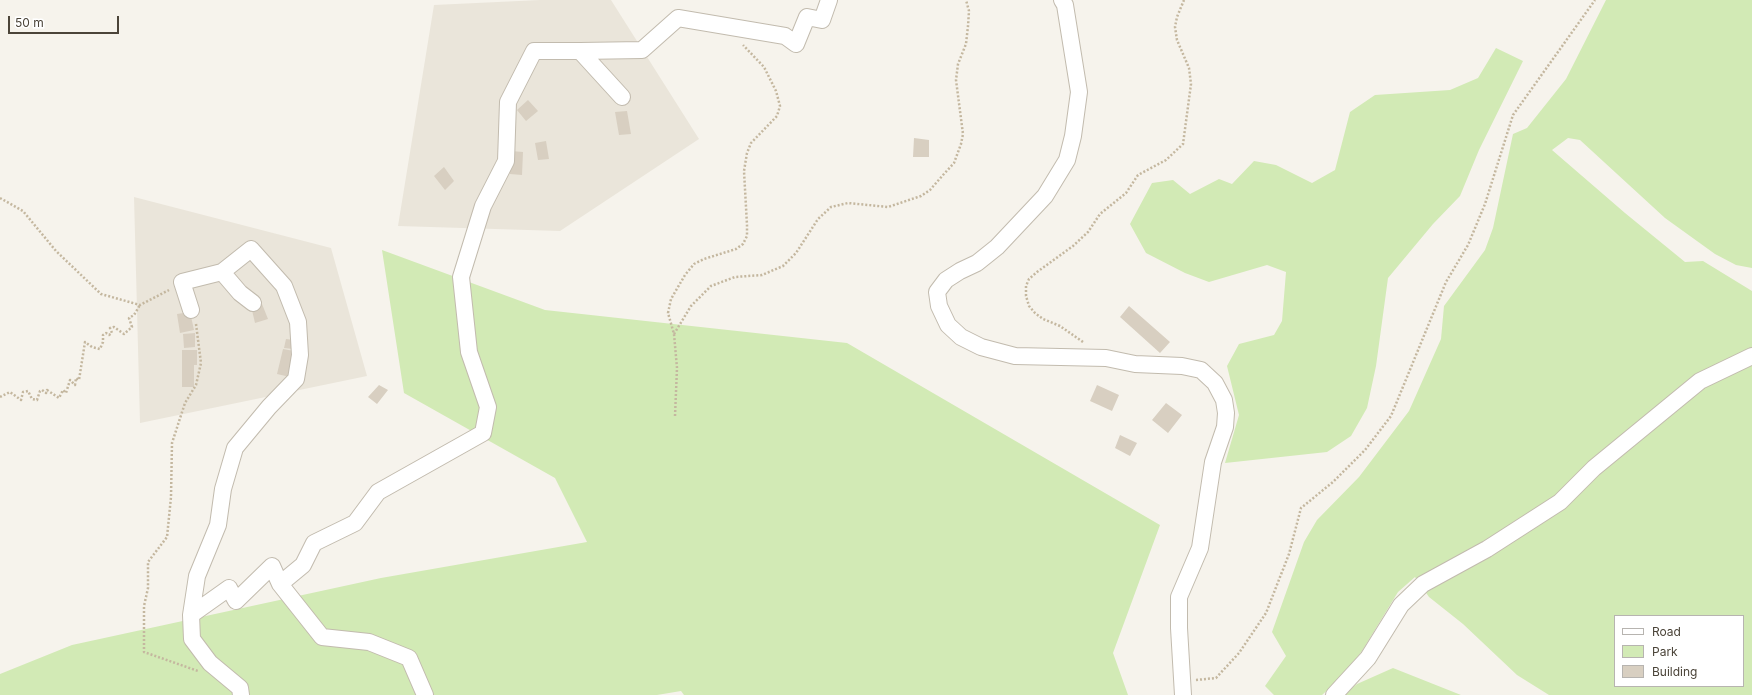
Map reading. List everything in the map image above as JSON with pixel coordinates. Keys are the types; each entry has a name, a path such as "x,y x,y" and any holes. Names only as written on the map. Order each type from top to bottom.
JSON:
{"street":[{"path":"280,584 303,565 314,543 355,523 378,492 483,433 488,407 469,352 461,277 483,206 506,161 508,102 534,51 642,50 678,18 785,36 796,44 807,17 822,20 828,0"},
{"path":"1062,0 1065,5 1079,92 1073,136 1067,160 1045,196 997,248 977,263 946,280 937,292 939,306 948,324 961,337 981,347 1015,356 1106,358 1135,364 1182,366 1201,370 1215,383 1224,400 1226,414 1225,427 1213,462 1200,548 1179,597 1182,688"},
{"path":"580,51 622,97"},
{"path":"191,310 182,282 222,272 251,249 284,286 298,322 300,355 296,379 269,407 235,448 223,488 218,525 197,576 191,615 192,640 210,663 240,688 241,695"},
{"path":"222,272 240,293 253,303"},
{"path":"1334,695 1368,658 1401,605 1423,584 1487,549 1560,502 1594,468 1700,381 1752,356"},
{"path":"191,615 229,588 236,601 272,566 280,584 322,637 369,642 409,658 425,695"}],"path":[{"path":"674,334 691,306 711,286 744,275 762,275 783,266 796,253 818,219 831,207 848,203 888,207 921,196 930,190 954,163 962,144 963,134 956,72 966,44 968,11 966,0"},
{"path":"1106,358 1060,326 1043,319 1035,313 1029,306 1026,296 1026,286 1029,279 1037,272 1068,250 1088,232 1100,214 1126,193 1138,175 1166,160 1183,144 1191,84 1189,68 1176,40 1175,27 1177,17 1184,0"},
{"path":"1182,688 1216,678 1239,653 1266,613 1289,554 1302,508 1333,482 1366,450 1391,416 1446,282 1468,245 1484,204 1513,115 1595,0"},
{"path":"676,416 674,334 668,313 671,299 685,275 694,264 704,259 736,250 743,244 747,236 744,171 747,153 751,143 777,116 780,106 776,91 764,68 745,46 738,42"},
{"path":"0,198 23,211 56,251 100,294 140,305"},
{"path":"0,397 10,392 21,400 22,392 28,391 32,399 37,400 40,391 42,390 46,393 47,390 59,398 63,390 66,393 70,380 75,384 76,378 80,380 85,342 92,347 100,349 103,342 103,335 106,333 109,335 112,333 110,328 114,327 124,334 132,327 129,318 134,315 140,305 169,290 191,310 198,334 201,363 196,385 185,403 172,443 171,497 167,537 148,562 148,588 144,606 144,652 188,669 224,676"}],"shaded area":[{"path":"540,0 611,0 699,139 560,231 398,226 434,5"},
{"path":"134,197 331,248 367,376 140,423"}],"green space":[{"path":"1606,0 1752,0 1752,268 1736,265 1715,254 1665,218 1580,140 1568,138 1552,150 1685,262 1703,261 1752,291 1752,695 1549,695 1517,675 1463,624 1429,597 1415,577 1398,592 1362,651 1343,676 1322,695 1274,695 1265,686 1286,656 1272,632 1304,542 1317,520 1359,477 1409,411 1441,339 1444,306 1485,250 1493,228 1513,134 1527,128 1566,79"},
{"path":"1496,48 1523,61 1479,150 1460,196 1433,224 1388,278 1376,366 1367,408 1351,436 1327,452 1225,463 1239,415 1227,366 1239,344 1274,335 1282,321 1286,272 1267,265 1209,282 1185,273 1146,253 1130,224 1152,183 1173,180 1190,194 1219,179 1232,184 1254,161 1276,165 1312,183 1335,170 1350,112 1375,95 1450,90 1478,78"},
{"path":"382,250 545,310 847,343 1160,525 1113,653 1128,695 684,695 681,691 657,695 0,695 0,674 72,645 381,578 587,542 555,478 404,393"},
{"path":"1393,668 1461,695 1343,695 1357,684"}],"building":[{"path":"528,100 538,111 526,121 517,110"},
{"path":"627,111 631,134 619,135 615,112"},
{"path":"914,138 929,140 929,157 913,157"},
{"path":"546,141 549,159 538,160 535,143"},
{"path":"511,151 523,152 522,175 510,174"},
{"path":"444,167 454,181 445,190 434,176"},
{"path":"262,304 268,319 255,323 251,306"},
{"path":"1129,306 1170,342 1160,353 1120,317"},
{"path":"190,312 194,330 180,333 177,314"},
{"path":"195,333 195,347 184,348 183,334"},
{"path":"286,339 294,340 293,349 284,348"},
{"path":"283,349 294,351 290,377 277,374"},
{"path":"182,350 197,350 197,365 194,365 194,387 182,387"},
{"path":"379,385 388,390 377,404 368,397"},
{"path":"1097,385 1119,395 1112,411 1090,401"},
{"path":"1166,403 1182,415 1168,433 1152,420"},
{"path":"1120,435 1137,443 1130,456 1115,448"}]}
